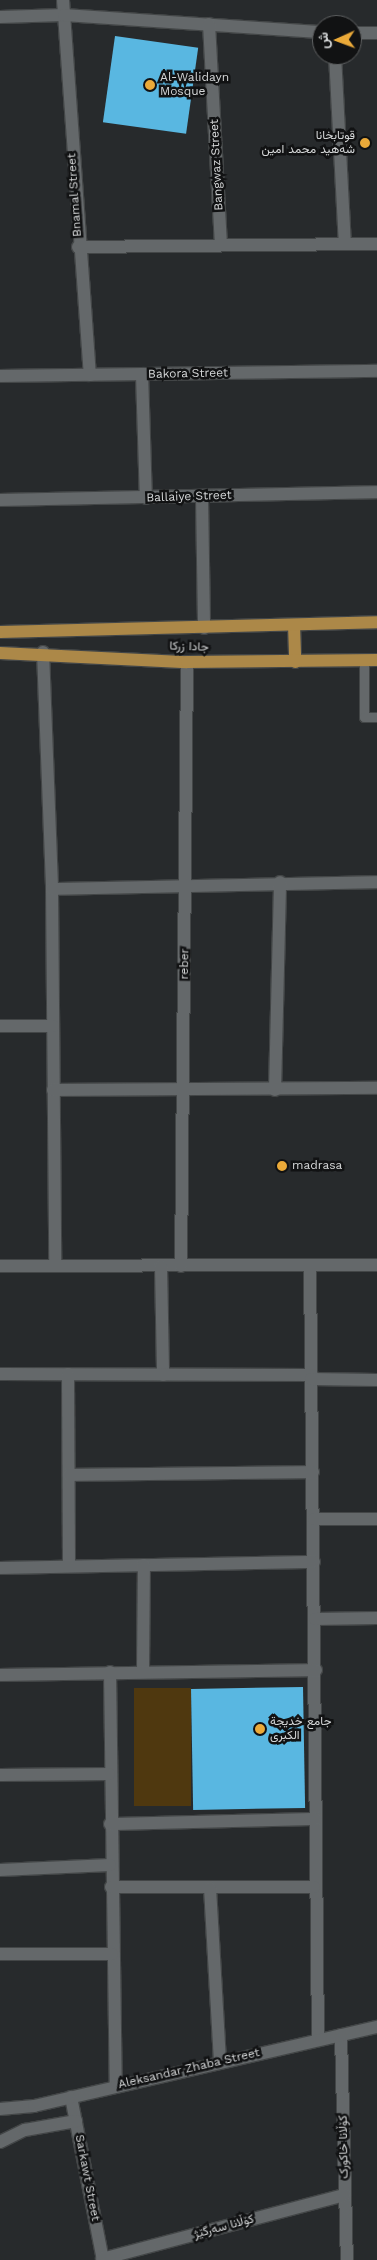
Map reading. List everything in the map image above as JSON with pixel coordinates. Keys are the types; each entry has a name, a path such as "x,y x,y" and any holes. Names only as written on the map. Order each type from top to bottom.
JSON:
{"main road":[{"name":"جادا زرکا","path":"0,632 377,622"},
{"path":"294,625 295,662"},
{"name":"جادا زرکا","path":"0,653 43,652 187,662 377,660"}],"street":[{"name":"Bnamal Street","path":"63,0 78,247 90,375"},
{"path":"0,17 64,15 312,31"},
{"name":"Bangwaz Street","path":"209,24 222,245"},
{"path":"362,33 377,34"},
{"path":"336,65 345,244"},
{"path":"78,247 377,244"},
{"path":"377,371 377,379"},
{"name":"Bakora Street","path":"0,376 377,371"},
{"path":"142,374 146,498"},
{"name":"Ballaiye Street","path":"0,500 377,492"},
{"path":"202,496 204,628"},
{"path":"43,652 52,889 55,1266"},
{"name":"reber","path":"181,1266 187,662"},
{"path":"52,889 280,882 377,882"},
{"path":"276,1090 280,882"},
{"path":"0,1026 53,1026"},
{"path":"53,1090 183,1091 377,1088"},
{"path":"310,1265 316,1670 314,1887 318,2040"},
{"path":"0,1266 377,1265"},
{"path":"161,1266 163,1374"},
{"path":"0,1374 163,1374 377,1380"},
{"path":"68,1374 70,1566"},
{"path":"69,1474 313,1472"},
{"path":"314,1519 377,1519"},
{"path":"0,1568 314,1562"},
{"path":"143,1672 144,1565"},
{"path":"315,1619 377,1618"},
{"path":"0,1675 316,1670"},
{"path":"110,1672 110,1865 116,2085"},
{"path":"0,1775 109,1774"},
{"path":"110,1824 316,1819"},
{"path":"0,1870 110,1865"},
{"path":"111,1887 314,1887"},
{"path":"210,1888 220,2062"},
{"path":"0,1954 112,1954"},
{"name":"Aleksandar Zhaba Street","path":"0,2109 71,2097 116,2085 377,2027"},
{"name":"کۆڵانا خاکورک","path":"341,2035 347,2260"},
{"name":"Sarkawt Street","path":"71,2097 102,2260"},
{"path":"0,2142 25,2130 76,2121"},
{"name":"کۆڵانا سەرگێژ","path":"102,2260 345,2195"}],"lane":[{"path":"364,660 364,717 377,717"}],"shaded area":[{"path":"134,1688 191,1688 191,1806 134,1806"}],"building":[{"name":"Al-Walidayn Mosque","path":"115,36 198,48 186,134 103,122"},
{"path":"303,1687 305,1808 193,1810 191,1689"}],"place":[{"name":"Al-Walidayn Mosque","path":"150,85"},
{"name":"قوتابخانا شەهید محمد امین","path":"365,143"},
{"name":"madrasa","path":"282,1166"},
{"name":"جامع خدیجة الکبری","path":"260,1729"}]}
